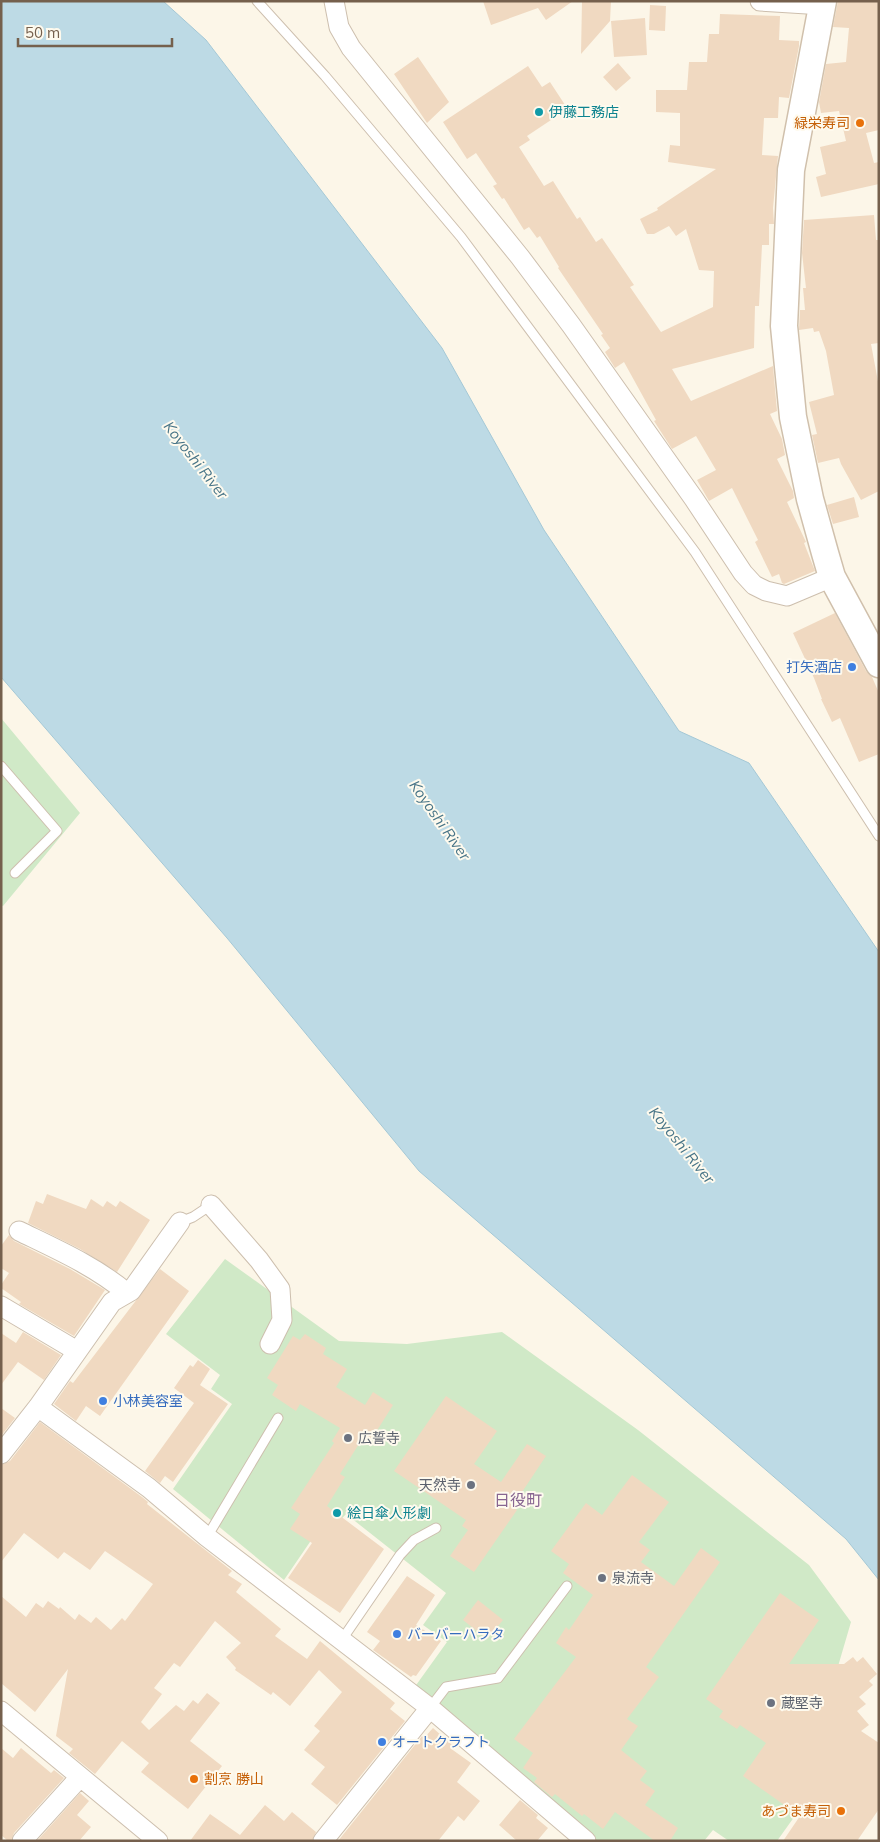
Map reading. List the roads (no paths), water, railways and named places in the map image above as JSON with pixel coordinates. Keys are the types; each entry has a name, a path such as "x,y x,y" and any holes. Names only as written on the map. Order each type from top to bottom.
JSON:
{"street":[{"path":"334,1 340,27 351,48 509,242 572,325 694,499 743,573 754,585 766,591 787,596 832,577"},
{"path":"760,1 823,3 792,170 784,326 793,418 810,499 832,577 879,664"},
{"path":"211,1205 259,1260 280,1289 282,1320 270,1344"},
{"path":"1,1454 38,1406 112,1302 131,1291 180,1222"},
{"path":"19,1231 66,1254 117,1284 127,1293"},
{"path":"1,1306 77,1351"},
{"path":"38,1406 149,1488 207,1538 430,1708 586,1841"},
{"path":"323,1841 430,1708"},
{"path":"1,1711 158,1841"},
{"path":"22,1841 80,1777"}],"lane":[{"path":"257,1 325,76 461,237 695,552 879,836"},
{"path":"1,766 57,831 15,873"},
{"path":"180,1222 193,1217 211,1205"},
{"path":"207,1538 278,1418"},
{"path":"341,1641 400,1555 414,1540 436,1528"},
{"path":"430,1708 446,1688 498,1678 567,1586"}],"water":[{"name":"Koyoshi River","path":"1,1 163,1 206,40 442,348 544,530 679,731 749,763 879,952 879,1580 846,1539 419,1171 227,938 1,677"}],"place":[{"name":"伊藤工務店","path":"539,112"},
{"name":"緑栄寿司","path":"860,123"},
{"name":"打矢酒店","path":"852,667"},
{"name":"小林美容室","path":"103,1401"},
{"name":"広誓寺","path":"348,1438"},
{"name":"天然寺","path":"471,1485"},
{"name":"絵日傘人形劇","path":"337,1513"},
{"name":"泉流寺","path":"602,1578"},
{"name":"バーバーハラタ","path":"397,1634"},
{"name":"蔵堅寺","path":"771,1703"},
{"name":"オートクラフト","path":"382,1742"},
{"name":"割烹 勝山","path":"194,1779"},
{"name":"あづま寿司","path":"841,1811"}],"district":[{"name":"日役町","path":"518,1500"}]}
